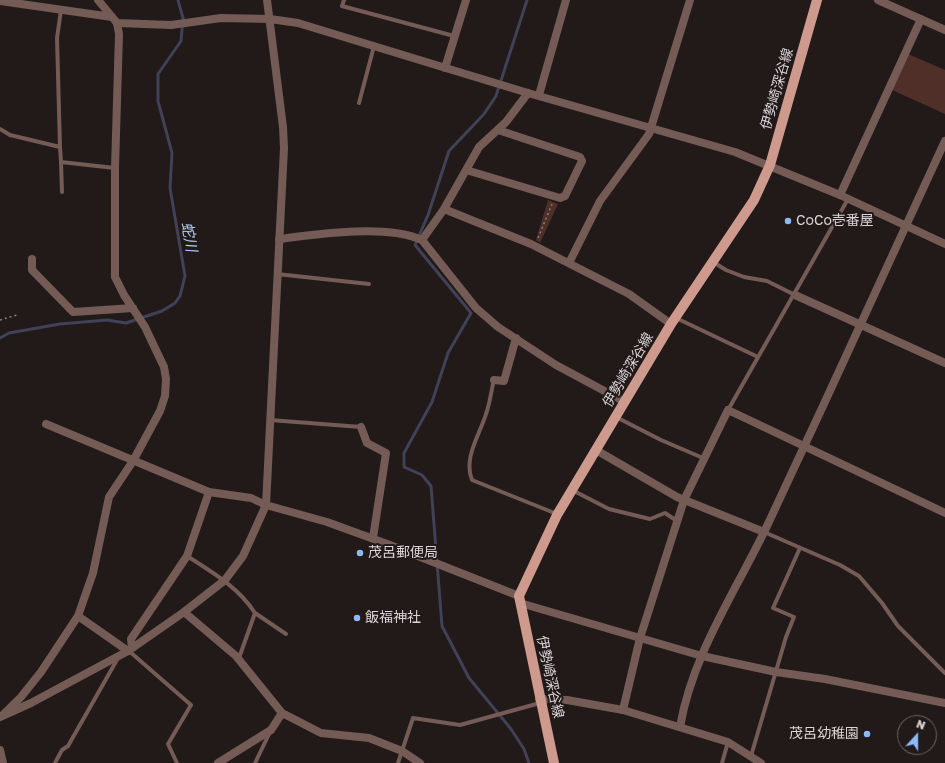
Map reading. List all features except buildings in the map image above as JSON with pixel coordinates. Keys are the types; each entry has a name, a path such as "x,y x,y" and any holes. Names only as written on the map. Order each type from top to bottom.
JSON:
{"main road":[{"name":"伊勢崎深谷線","path":"554,763 519,600 557,515 673,321 754,200 770,165 817,0"}],"street":[{"path":"0,717 20,697 41,672 78,616 93,573 109,497 133,461 160,411 165,396 166,379 164,367 145,327 124,295 115,276 115,168 119,34 114,20 98,0"},
{"path":"0,717 31,704 130,650 184,612 225,580 243,556 266,505 269,420 284,148 283,127 267,0"},
{"path":"446,68 454,36 466,0"},
{"path":"539,95 566,0"},
{"path":"568,263 600,201 652,128 690,0"},
{"path":"0,1 62,9 114,20 171,25 221,18 270,19 298,23 528,93 735,152 770,165 840,195 945,244"},
{"path":"883,1 945,30"},
{"path":"840,195 921,19"},
{"path":"422,240 444,209 479,147 506,122 528,93"},
{"path":"466,170 555,197 560,198 565,196 582,161 580,157 498,130"},
{"path":"680,727 702,656 764,532 861,326 945,141"},
{"path":"444,209 535,246 629,294 673,321"},
{"path":"279,239 333,233 379,232 422,240 476,308 498,327 556,365 625,402"},
{"path":"32,259 32,270 73,312 133,308"},
{"path":"795,295 945,363"},
{"path":"494,380 504,382 516,338"},
{"path":"623,710 640,638 684,500 703,458 728,410 945,513"},
{"path":"46,424 209,492 251,498 266,505 327,522 373,538 519,600 640,638 702,656 776,672 832,680 945,704"},
{"path":"361,427 366,443 386,453 373,538"},
{"path":"596,450 684,500 764,532"},
{"path":"130,650 131,639 187,556 209,492"},
{"path":"184,612 219,640 282,712 321,733 370,738 402,752 420,763"},
{"path":"78,616 130,650"},
{"path":"540,701 567,700 623,710 728,742 761,763"},
{"path":"218,763 271,730 282,712"},
{"path":"0,750 3,763"}],"lane":[{"path":"344,0 342,6 454,36"},
{"path":"62,9 57,38 62,192"},
{"path":"359,103 374,46"},
{"path":"0,129 10,135 60,147"},
{"path":"60,162 115,168"},
{"path":"728,410 795,295 848,199"},
{"path":"712,262 726,270 744,277 767,281 795,295"},
{"path":"277,274 369,284"},
{"path":"673,321 758,357"},
{"path":"494,380 487,413 470,457 470,475 472,480 557,515"},
{"path":"616,417 661,440 703,458"},
{"path":"269,420 361,427"},
{"path":"572,490 609,510 650,519 665,514 677,521"},
{"path":"764,532 840,565 859,576 882,603 898,626 945,673"},
{"path":"751,756 786,637 794,617 773,608 800,548"},
{"path":"187,556 225,580 255,613 286,634"},
{"path":"238,660 255,613"},
{"path":"130,650 191,705 168,744 177,763"},
{"path":"55,763 62,750 68,746 120,655"},
{"path":"398,763 413,718 460,725 540,701"},
{"path":"255,763 271,730"},
{"path":"722,763 728,742"}],"path":[{"path":"535,246 555,197"},
{"path":"0,320 17,315"}],"shaded area":[{"path":"908,54 945,70 945,114 892,90"},
{"path":"548,200 558,204 540,243 536,240"}],"waterway":[{"name":"蛇川","path":"0,338 9,333 60,324 107,320 126,323 162,311 175,303 180,296 185,276 170,188 172,153 158,101 158,74 181,41 183,18 178,0"},
{"path":"527,0 496,96 484,114 449,151 428,215 415,245 471,313 448,353 432,402 404,453 404,467 422,475 431,486 442,626 469,678 511,729 524,749 529,763"}],"place":[{"name":"CoCo壱番屋","path":"788,221"},
{"name":"茂呂郵便局","path":"360,553"},
{"name":"飯福神社","path":"357,618"},
{"name":"茂呂幼稚園","path":"867,734"}]}
